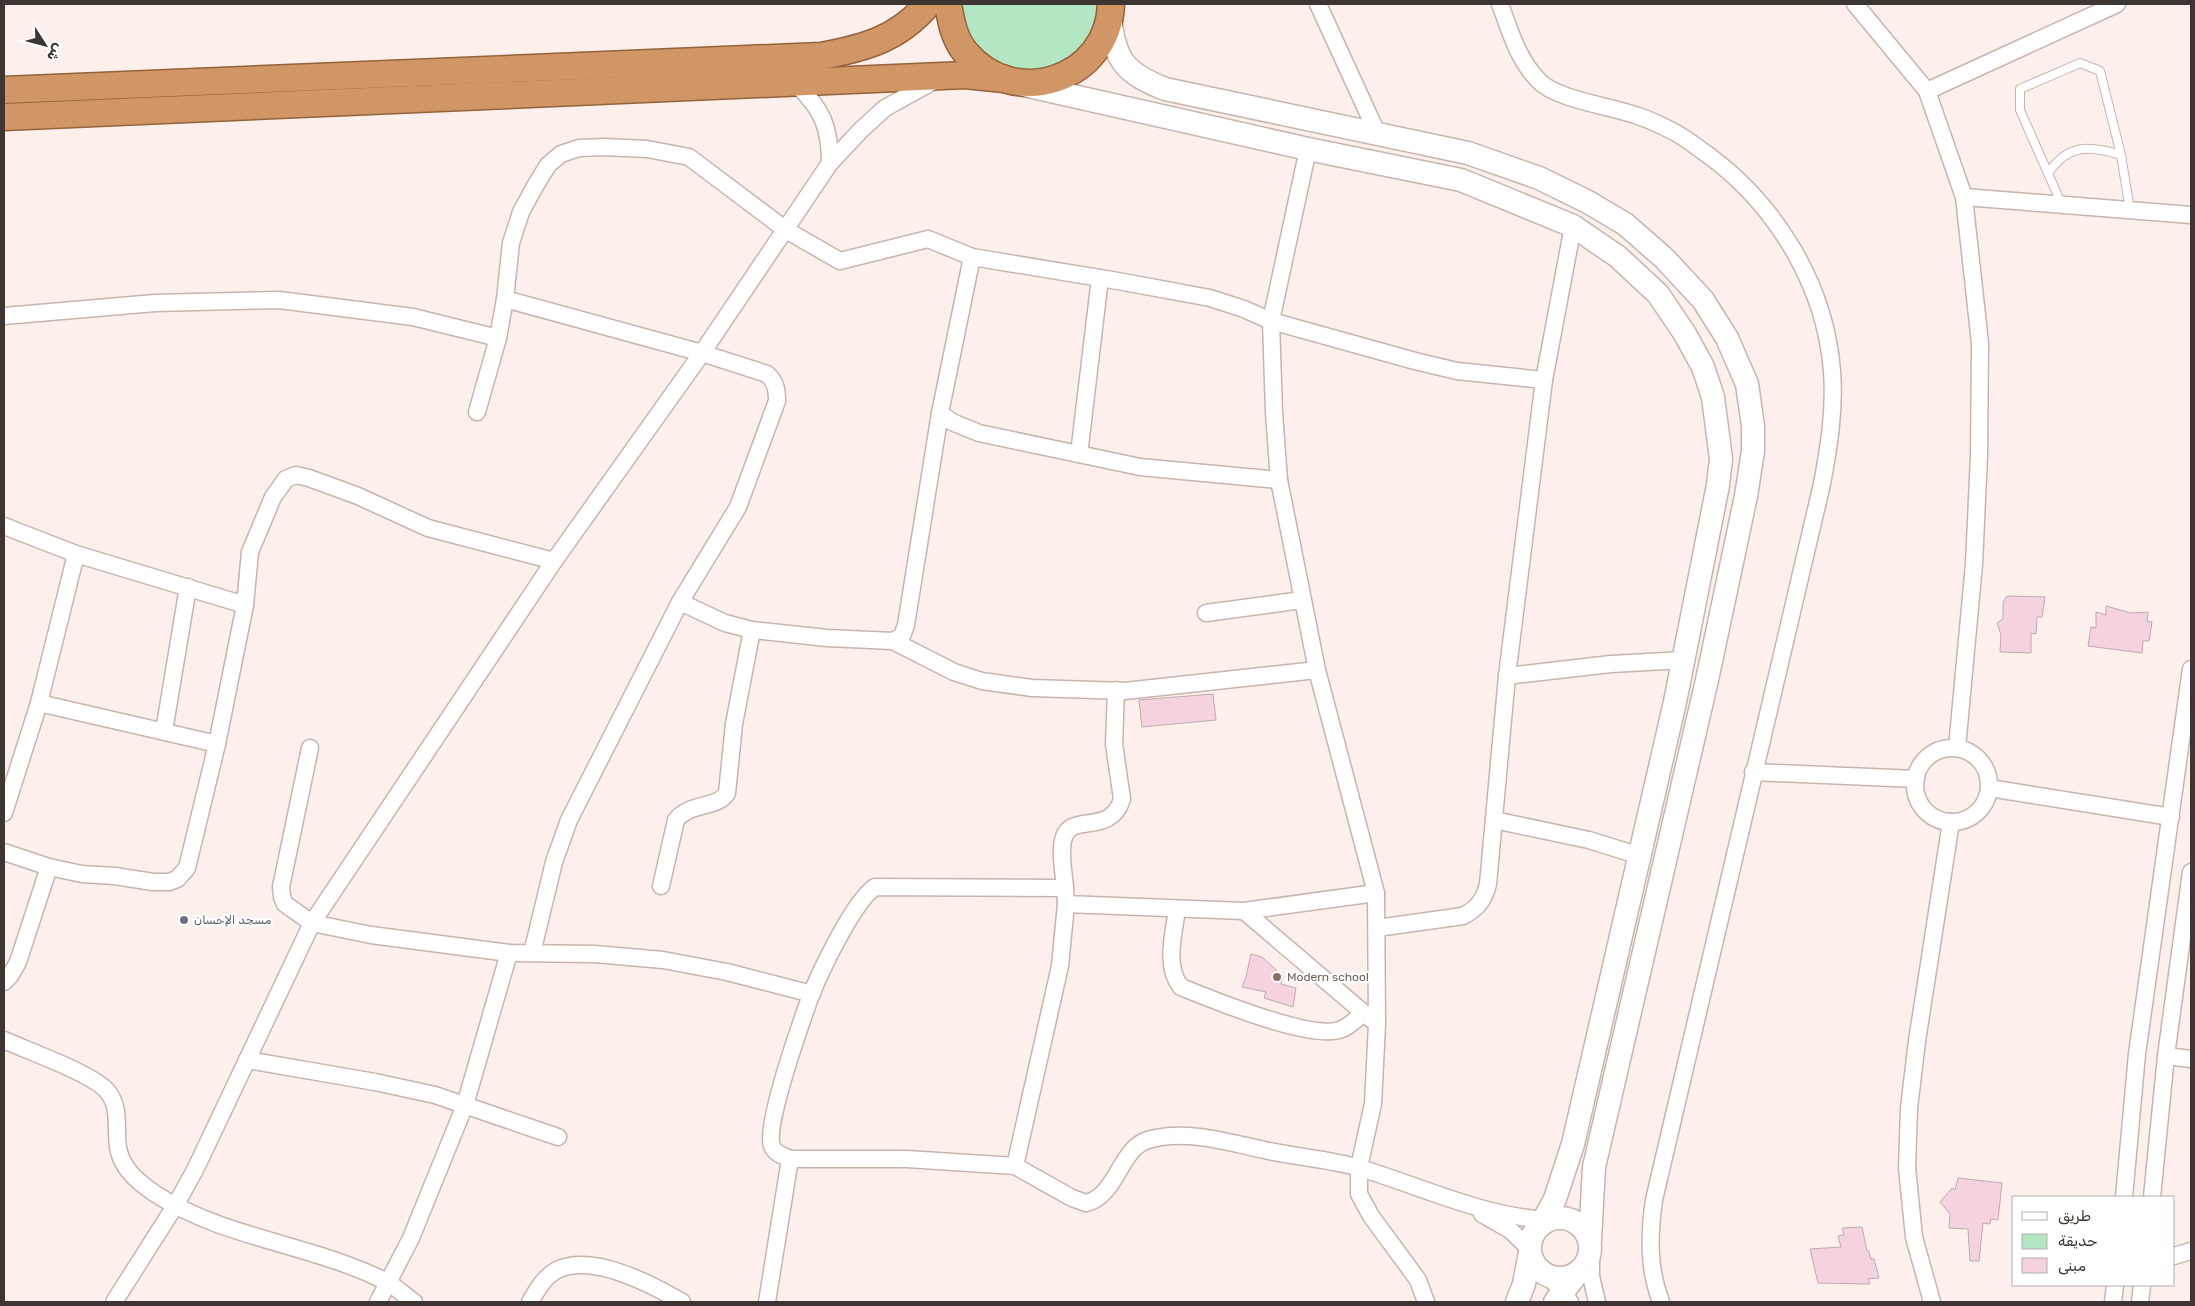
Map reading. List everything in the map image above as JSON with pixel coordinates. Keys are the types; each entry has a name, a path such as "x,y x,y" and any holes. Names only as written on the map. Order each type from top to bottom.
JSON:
{"highway":[{"path":"4,90 821,56 870,46 895,33 920,14 928,4"},
{"path":"948,4 953,30 966,53 985,71 1006,80"},
{"path":"4,117 796,84 964,75 1035,84 1061,78 1083,64 1100,44 1112,9"}],"main road":[{"path":"1112,9 1113,41 1121,60 1132,72 1148,82 1165,89 1468,153 1539,178 1588,202 1625,224 1664,258 1703,300 1727,338 1747,384 1753,426 1753,451 1746,496 1706,680 1594,1167 1589,1260 1566,1293"},
{"path":"1006,80 1308,149 1462,180 1573,226 1617,256 1658,294 1685,334 1698,359 1713,397 1721,459 1718,485 1684,660 1573,1144 1558,1193 1545,1221 1534,1233 1524,1284 1517,1302"},
{"path":"1545,1221 1560,1218 1570,1219 1586,1231 1590,1245"},
{"path":"1530,1250 1539,1270 1547,1276 1561,1278 1566,1293"}],"street":[{"path":"1318,4 1378,135"},
{"path":"1500,4 1516,46 1527,66 1540,83 1558,93 1636,115 1677,133 1722,165 1765,208 1801,261 1824,321 1832,371 1832,429 1822,484 1654,1200 1650,1227 1650,1260 1661,1302"},
{"path":"1854,4 1927,91 1964,197 1980,343 1979,446 1974,564 1957,748"},
{"path":"1927,91 2117,4"},
{"path":"114,1302 175,1206 195,1170 312,923 554,561 702,353 830,163 885,108 913,91 942,77"},
{"path":"796,84 812,100 824,119 830,140 830,163"},
{"path":"477,412 498,338 505,299 511,243 521,212 548,165 560,154 579,148 647,149 677,153 689,157 786,230 840,261 928,239 972,257 1210,298 1244,309 1272,321 1415,361 1457,370 1544,380"},
{"path":"1308,149 1272,321 1274,413 1279,480 1316,670 1376,893 1377,1024 1373,1104 1359,1167 1360,1194 1371,1216 1418,1280 1426,1302"},
{"path":"1964,197 2191,215"},
{"path":"1377,928 1463,916 1475,909 1484,898 1488,884 1507,676 1544,380 1573,226"},
{"path":"680,602 725,624 752,630 827,638 893,640 902,636 906,625 940,413 972,257"},
{"path":"1079,454 1100,278"},
{"path":"505,299 702,353 767,374 773,379 777,401 738,507 680,602 569,820 554,862 532,953"},
{"path":"4,316 155,303 279,300 412,316 498,338"},
{"path":"940,413 952,422 973,431 1140,467 1279,480"},
{"path":"4,852 49,867 82,874 115,876 153,882 169,882 177,879 187,868 218,744 246,605 250,552 273,497 286,479 296,475 309,478 358,496 428,528 554,561"},
{"path":"4,526 76,554 246,605"},
{"path":"4,813 39,703 76,554"},
{"path":"164,731 188,587"},
{"path":"1206,613 1302,600"},
{"path":"661,886 676,820 681,813 721,800 727,793 734,724 752,630"},
{"path":"893,640 954,672 982,681 1032,688 1116,690 1316,670"},
{"path":"1507,676 1611,664 1684,660"},
{"path":"2124,1196 2137,1054 2191,669"},
{"path":"1015,1166 1060,966 1065,896 1062,841 1064,834 1076,825 1103,821 1114,816 1122,799 1114,744 1116,690"},
{"path":"39,703 218,744"},
{"path":"310,748 281,887 285,904 312,923 379,936 509,953 594,954 663,960 727,972 812,994"},
{"path":"1957,748 1976,756 1985,766 1990,788 1986,800 1979,811 1964,820 1951,822 1939,820 1922,807 1916,795 1916,779 1920,766 1931,754 1943,749 1957,748"},
{"path":"1753,772 1916,779"},
{"path":"1990,788 2170,817"},
{"path":"1494,820 1589,840 1640,856"},
{"path":"1932,1302 1914,1237 1907,1168 1909,1108 1917,1041 1951,822"},
{"path":"4,982 18,962 49,867"},
{"path":"2152,1196 2166,1056 2189,910 2191,872"},
{"path":"1376,893 1244,911 1177,909 1065,896 875,887 867,892 843,930 812,994 776,1105 771,1128 772,1146 775,1150 790,1158 907,1158 1015,1166 1072,1198 1086,1203 1100,1197 1132,1151 1140,1143 1178,1136 1217,1140 1359,1167 1463,1204 1545,1221"},
{"path":"1177,909 1172,969 1181,987 1243,1011 1309,1030 1327,1032 1342,1030 1364,1013"},
{"path":"1244,911 1377,1024"},
{"path":"378,1302 411,1238 464,1105 509,953"},
{"path":"4,1040 92,1079 108,1091 116,1106 118,1146 122,1160 134,1178 175,1206 215,1223 361,1271 388,1283 414,1302"},
{"path":"2166,1056 2191,1059"},
{"path":"247,1060 435,1095 558,1137"},
{"path":"767,1302 790,1158"},
{"path":"1463,1204 1510,1230 1530,1250"},
{"path":"1590,1245 1591,1276 1597,1302"},
{"path":"2175,1256 2191,1251"},
{"path":"530,1302 547,1278 558,1270 578,1266 599,1266 618,1272 660,1290 682,1302"},
{"path":"2113,1302 2115,1286"},
{"path":"2140,1302 2142,1286"}],"lane":[{"path":"2062,205 2020,110 2020,89 2080,63 2100,71 2121,154 2130,210"},
{"path":"2049,172 2056,161 2069,152 2086,148 2121,154"}],"green space":[{"path":"962,4 1099,4 1094,27 1084,46 1071,58 1056,66 1038,70 1003,65 988,57 969,35"}],"building":[{"path":"2007,596 2045,597 2042,617 2037,617 2036,634 2031,633 2031,653 2000,652 2001,635 1997,623 2003,619 2003,602"},
{"path":"2106,606 2131,613 2148,612 2147,621 2152,622 2149,641 2143,641 2142,653 2088,646 2091,627 2096,628 2096,612 2106,615"},
{"path":"1213,694 1216,720 1142,727 1139,700"},
{"path":"1251,954 1262,957 1283,976 1281,984 1296,988 1293,1007 1264,998 1266,992 1242,987"},
{"path":"1958,1178 2002,1183 1998,1220 1991,1219 1990,1224 1983,1223 1979,1261 1970,1261 1968,1229 1949,1228 1950,1214 1940,1202 1952,1188 1955,1190"},
{"path":"1862,1227 1867,1251 1869,1251 1871,1259 1874,1259 1879,1278 1868,1279 1870,1284 1818,1283 1810,1249 1841,1247 1838,1236 1844,1235 1842,1228"}],"place":[{"name":"مسجد الإحسان","path":"184,920"},
{"name":"Modern school","path":"1277,977"}]}
